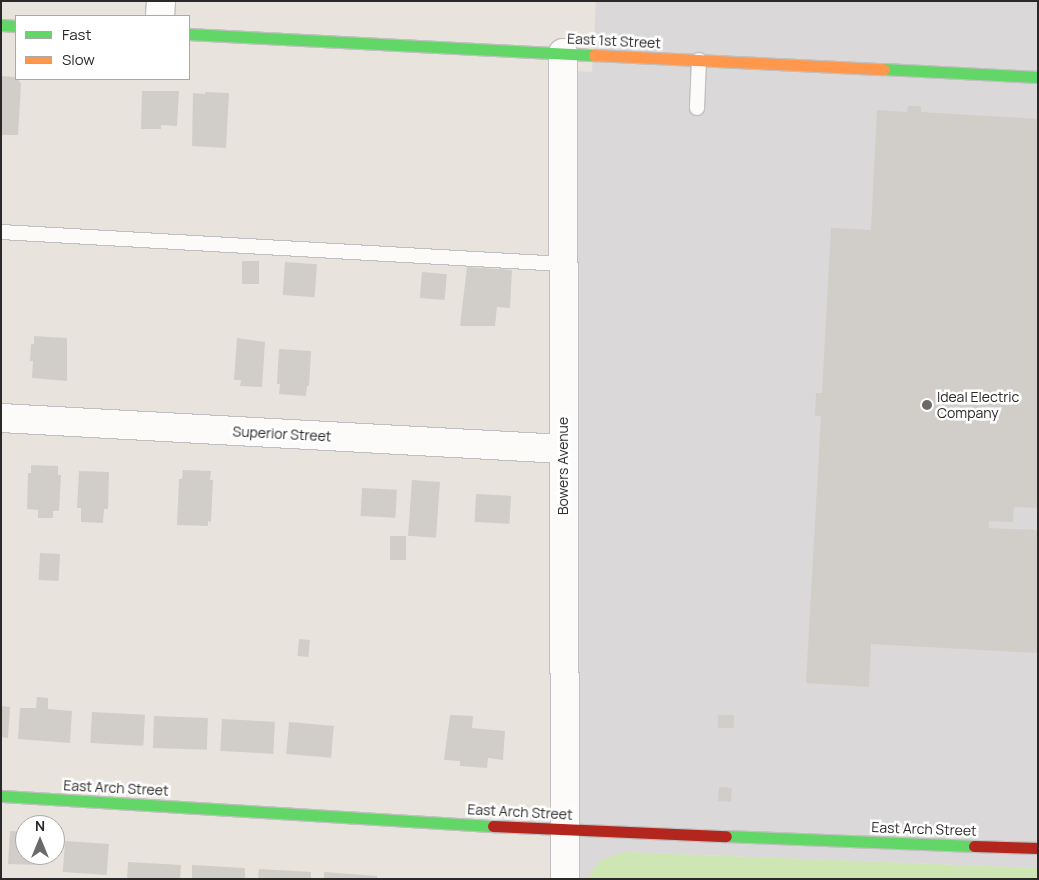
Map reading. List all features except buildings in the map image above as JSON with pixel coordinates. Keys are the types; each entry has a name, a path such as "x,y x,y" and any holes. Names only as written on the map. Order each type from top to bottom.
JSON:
{"street":[{"path":"160,15 161,1"},
{"path":"1,25 15,26"},
{"name":"East 1st Street","path":"190,34 1038,77"},
{"name":"Bowers Avenue","path":"562,53 565,879"},
{"name":"Superior Street","path":"1,418 563,449"},
{"name":"East Arch Street","path":"1,796 564,830 1038,848"}],"lane":[{"path":"697,108 699,60"},
{"path":"1,232 563,264"}],"shaded area":[{"path":"596,1 1038,1 1038,868 624,852 600,861 587,879 578,879 577,71 592,72"}],"green space":[{"path":"624,852 1038,868 1038,879 587,879 599,861"}],"traffic: fast":[{"path":"1,25 15,26"},
{"path":"190,34 594,55"},
{"path":"884,69 1038,77"},
{"path":"1,796 493,826"},
{"path":"726,836 974,846"}],"traffic: slow":[{"path":"594,55 884,69"}],"traffic: jam":[{"path":"493,826 726,836"},
{"path":"974,846 1038,848"}],"place":[{"name":"Ideal Electric Company","path":"927,405"}]}
